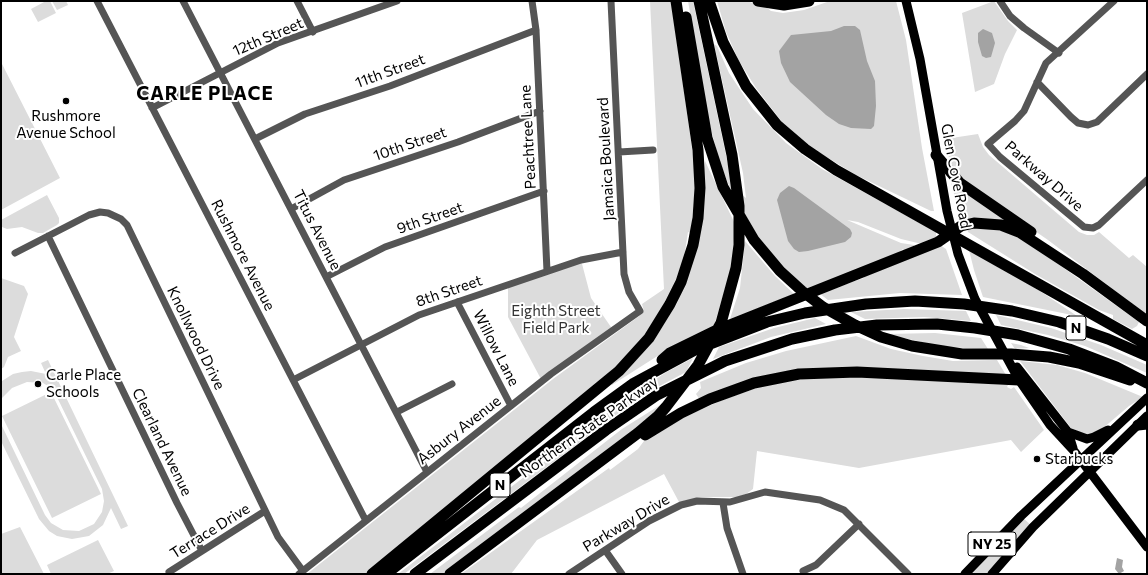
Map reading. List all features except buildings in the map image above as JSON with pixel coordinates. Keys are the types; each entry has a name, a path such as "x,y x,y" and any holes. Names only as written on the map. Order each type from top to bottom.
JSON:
{"highway":[{"path":"372,574 619,371 648,338 670,304 681,282 693,244 698,218 700,188 698,150 676,1"},
{"path":"683,1 702,115 714,163 734,209 762,251 789,279 815,302 855,325 891,340 924,349 950,353 1038,355 1069,360 1133,378 1147,384"},
{"path":"450,574 638,433 666,407 698,365 721,323 731,292 738,254 740,219 738,193 699,1"},
{"path":"709,1 718,30 739,75 753,97 777,125 815,157 1147,344"},
{"path":"758,1 784,5 809,1"},
{"path":"936,155 956,179 1038,237 1061,259"},
{"path":"634,383 670,353 696,340 742,319 938,242 964,225 974,223 1000,225 1019,232 1061,259 1147,321"},
{"name":"Northern State Parkway","path":"386,574 594,412 634,383 684,354 738,332 794,315 856,304 902,301 954,303 1003,309 1077,328 1108,339 1147,356"},
{"name":"Northern State Parkway","path":"415,574 645,402 688,378 724,361 768,345 821,332 864,326 902,324 964,326 1018,335 1081,353 1110,364 1133,378"},
{"path":"541,505 579,484 640,439 681,413 715,396 759,382 799,374 841,371 1019,380"}],"main road":[{"name":"Glen Cove Road","path":"906,1 917,44 936,155 952,232 972,292 1019,380 1052,428 1074,451 1147,547"},
{"name":"Glen Cove Road","path":"1002,349 1068,432 1074,451"},
{"name":"NY 25","path":"965,574 1010,526 1147,398"},
{"name":"NY 25","path":"992,574 1033,527 1142,424 1147,416"},
{"path":"1068,432 1080,438 1089,438 1118,425"}],"street":[{"name":"Rushmore Avenue","path":"97,1 366,521"},
{"name":"Titus Avenue","path":"183,1 428,472"},
{"path":"297,1 313,32"},
{"name":"12th Street","path":"152,108 270,47 398,1"},
{"name":"Peachtree Lane","path":"532,1 536,30 547,271"},
{"name":"Jamaica Boulevard","path":"611,1 623,252 626,282 631,297 640,311"},
{"path":"1000,1 1010,16 1059,53"},
{"path":"1114,1 1059,53 1046,63 1037,82 1078,123 1088,125 1097,122 1147,74"},
{"name":"11th Street","path":"255,139 305,114 390,86 536,30"},
{"name":"Parkway Drive","path":"1037,82 1024,111 988,144 1000,157 1084,227 1093,228 1099,225 1147,180"},
{"name":"10th Street","path":"291,209 344,180 458,142 540,111"},
{"path":"619,152 653,150"},
{"name":"9th Street","path":"326,277 386,247 498,209 544,191"},
{"name":"Knollwood Drive","path":"15,253 90,215 100,212 115,215 127,224 265,511 282,543 301,572"},
{"name":"Clearland Avenue","path":"48,236 173,496 202,551"},
{"name":"8th Street","path":"293,380 419,315 592,257 623,252"},
{"name":"Willow Lane","path":"458,302 511,406"},
{"name":"Asbury Avenue","path":"301,572 551,374 640,311"},
{"path":"396,412 452,384"},
{"name":"Parkway Drive","path":"569,574 649,521 681,505 697,501 723,503 757,493 771,492 829,502 844,510 904,573"},
{"path":"723,503 725,523 743,574"},
{"name":"Terrace Drive","path":"169,572 265,511"},
{"path":"803,571 816,565 858,524"},
{"path":"605,550 622,574"}],"green space":[{"path":"46,1 50,1 56,13 38,22 31,9"},
{"path":"52,1 66,1 68,5 57,10"},
{"path":"650,1 671,1 696,176 691,233 688,232 684,258 669,297 653,325 625,359 366,574 307,574 553,379 638,317 644,311 642,304 664,289"},
{"path":"688,1 693,1 733,188 746,198 743,173 714,44 717,46 729,73 753,109 786,143 822,169 936,232 936,239 922,244 901,239 858,222 847,220 901,243 914,245 914,248 904,251 903,249 895,255 807,289 779,263 759,239 729,186 719,160 708,118"},
{"path":"717,1 747,1 767,8 771,11 783,13 804,10 830,1 896,1 906,40 922,148 934,211 931,211 856,175 812,148 782,122 756,88 739,61 726,32"},
{"path":"994,1 1008,21 1017,30 1005,54 994,84 975,92 962,13"},
{"path":"1,62 60,178 1,210"},
{"path":"978,134 983,147 989,155 1079,232 1087,235 1094,235 1099,232 1129,258 1133,255 1147,267 1147,315 1048,240 958,178 951,168 945,139"},
{"path":"705,161 735,224 732,265 714,326 670,348 612,385 611,384 640,356 661,329 677,303 691,266"},
{"path":"951,182 954,187 957,185 1007,221 961,222"},
{"path":"47,195 59,218 59,223 57,225 43,233 38,233 22,227 7,229 2,227 1,220"},
{"path":"983,227 1008,232 1030,244 1139,322 1137,326 1132,329 1113,319 1113,315 1099,310 1035,274 968,232 967,229"},
{"path":"745,241 775,276 794,294 730,319 740,288"},
{"path":"940,245 946,249 962,295 900,293 828,300 819,293 864,278 863,276"},
{"path":"969,250 1037,289 1077,316 983,297"},
{"name":"Eighth Street Field Park","path":"581,260 591,298 613,330 542,381 508,317 508,286"},
{"path":"1,278 24,286 28,294 14,337 21,351 8,357 4,367 1,369"},
{"path":"904,309 966,311 971,321 924,317 865,319 851,312"},
{"path":"996,315 1051,328 1101,345 1147,365 1147,373 1085,346 1048,335 1001,325"},
{"path":"815,318 826,324 771,337 713,359 719,347 774,328"},
{"path":"935,333 981,338 988,349 943,347 887,334"},
{"path":"856,336 891,349 923,356 953,361 997,360 1006,375 817,370 700,400 696,394 701,388 700,382 746,363 786,351"},
{"path":"1011,343 1021,345 1029,348 1015,349"},
{"path":"693,358 686,372 656,388 624,409 404,574 398,574 619,404 665,373"},
{"path":"48,360 128,526 121,529 111,508 103,525 89,536 72,539 57,536 49,531 39,519 1,441 1,424 45,515 51,523 63,530 79,531 94,524 102,512 104,501 102,489 53,389 43,383 27,382 12,388 1,399 2,381 13,374 22,372 31,371 46,374 41,363"},
{"path":"1020,361 1057,365 1085,373 1143,397 1129,406 1095,435 1084,434 1071,428"},
{"path":"864,376 1008,385 1007,387 1011,389 1014,387 1044,430 1021,452 1011,440 859,468 757,451 753,489 746,494 738,497 702,497 679,502 664,474 537,540 511,574 461,574 609,468 610,470 638,449 644,441 688,415 725,399 765,385 815,377"},
{"path":"51,392 101,494 52,518 2,416"},
{"path":"665,402 644,422 490,540 443,574 430,574 519,507 521,508 622,429"},
{"path":"1021,516 1033,527 992,574 965,574"},
{"path":"20,527 44,574 1,574 1,534"},
{"path":"98,540 114,571 107,574 51,574 47,565"}],"shaded area":[{"path":"844,26 855,26 860,30 867,61 875,81 876,106 874,126 871,129 851,128 839,124 826,115 790,82 781,63 779,51 791,35 831,31"},
{"path":"983,29 992,33 995,43 991,57 986,58 982,56 978,42 978,33"},
{"path":"789,186 794,188 850,229 852,233 851,237 845,242 808,251 799,252 794,249 788,241 777,200 780,193"},
{"path":"1117,558 1123,560 1122,567 1124,571 1119,574 1115,569"}],"place":[{"name":"Rushmore Avenue School","path":"66,101"},
{"name":"Carle Place Schools","path":"38,384"},
{"name":"Starbucks","path":"1037,459"}],"district":[{"name":"CARLE PLACE","path":"205,94"}]}
